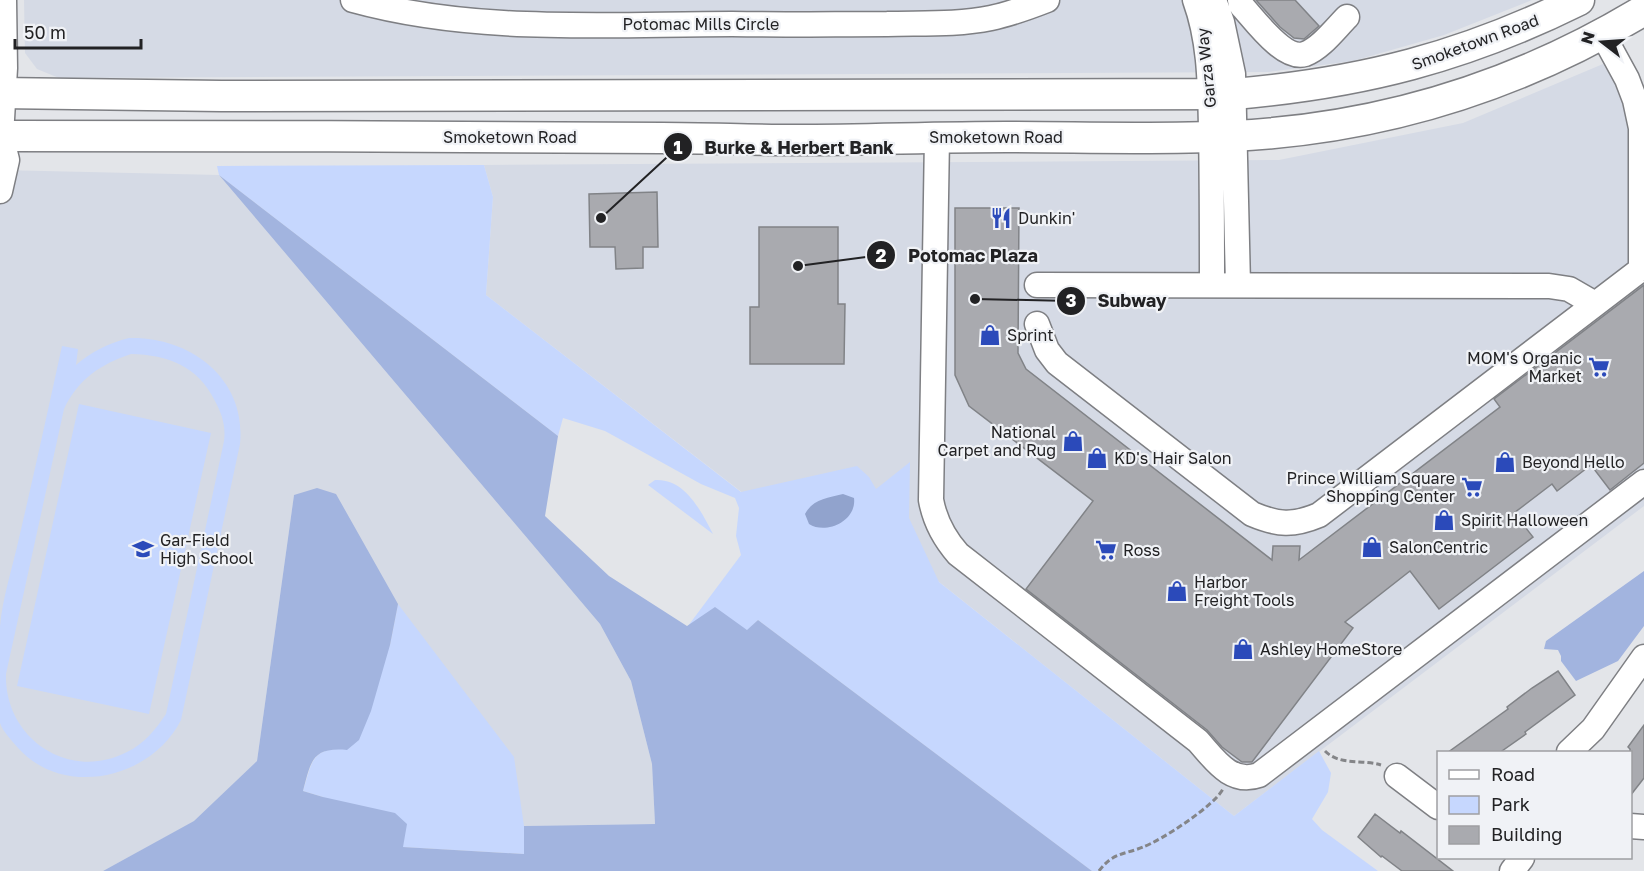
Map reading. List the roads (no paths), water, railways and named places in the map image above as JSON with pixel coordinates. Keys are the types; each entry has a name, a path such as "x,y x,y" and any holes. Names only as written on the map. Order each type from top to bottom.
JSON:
{"main road":[{"name":"Smoketown Road","path":"2,93 221,96 1222,94 1330,84 1434,60 1489,41 1569,2"},
{"name":"Smoketown Road","path":"0,136 795,140 1223,136 1300,130 1348,123 1473,92 1524,73 1603,35 1644,10"},
{"path":"550,137 551,95"}],"street":[{"path":"0,191 7,160 0,136 4,0"},
{"name":"Potomac Mills Circle","path":"353,0 420,15 469,21 561,24 958,23 991,18 1047,0"},
{"name":"Garza Way","path":"1195,0 1208,53 1222,94 1223,136"},
{"name":"Garza Way","path":"1214,0 1228,47 1233,74 1222,94"},
{"path":"1240,0 1241,5 1281,49 1292,55 1304,54 1316,47 1347,17"},
{"path":"1037,324 1047,350 1058,363 1252,514 1272,522 1289,524 1319,515 1643,268 1641,128 1635,100 1627,79 1603,35"},
{"path":"1223,136 1238,285"},
{"path":"1212,285 1223,136"},
{"path":"936,137 931,500 934,517 941,532 958,554 1198,741 1230,774 1241,778 1259,775 1644,482"},
{"path":"1037,285 1549,286 1569,289 1595,304"},
{"path":"1571,751 1593,729 1644,657"},
{"path":"1397,776 1437,806"}],"place":[{"name":"Burke & Herbert Bank","path":"601,218"},
{"name":"Dunkin'","path":"1001,218"},
{"name":"Potomac Plaza","path":"798,266"},
{"name":"Subway","path":"975,299"},
{"name":"Sprint","path":"990,335"},
{"name":"MOM's Organic Market","path":"1599,367"},
{"name":"National Carpet and Rug","path":"1073,441"},
{"name":"KD's Hair Salon","path":"1097,458"},
{"name":"Beyond Hello","path":"1505,462"},
{"name":"Prince William Square Shopping Center","path":"1472,487"},
{"name":"Spirit Halloween","path":"1444,520"},
{"name":"SalonCentric","path":"1372,547"},
{"name":"Gar-Field High School","path":"143,549"},
{"name":"Ross","path":"1106,550"},
{"name":"Harbor Freight Tools","path":"1177,591"},
{"name":"Ashley HomeStore","path":"1243,649"}]}
